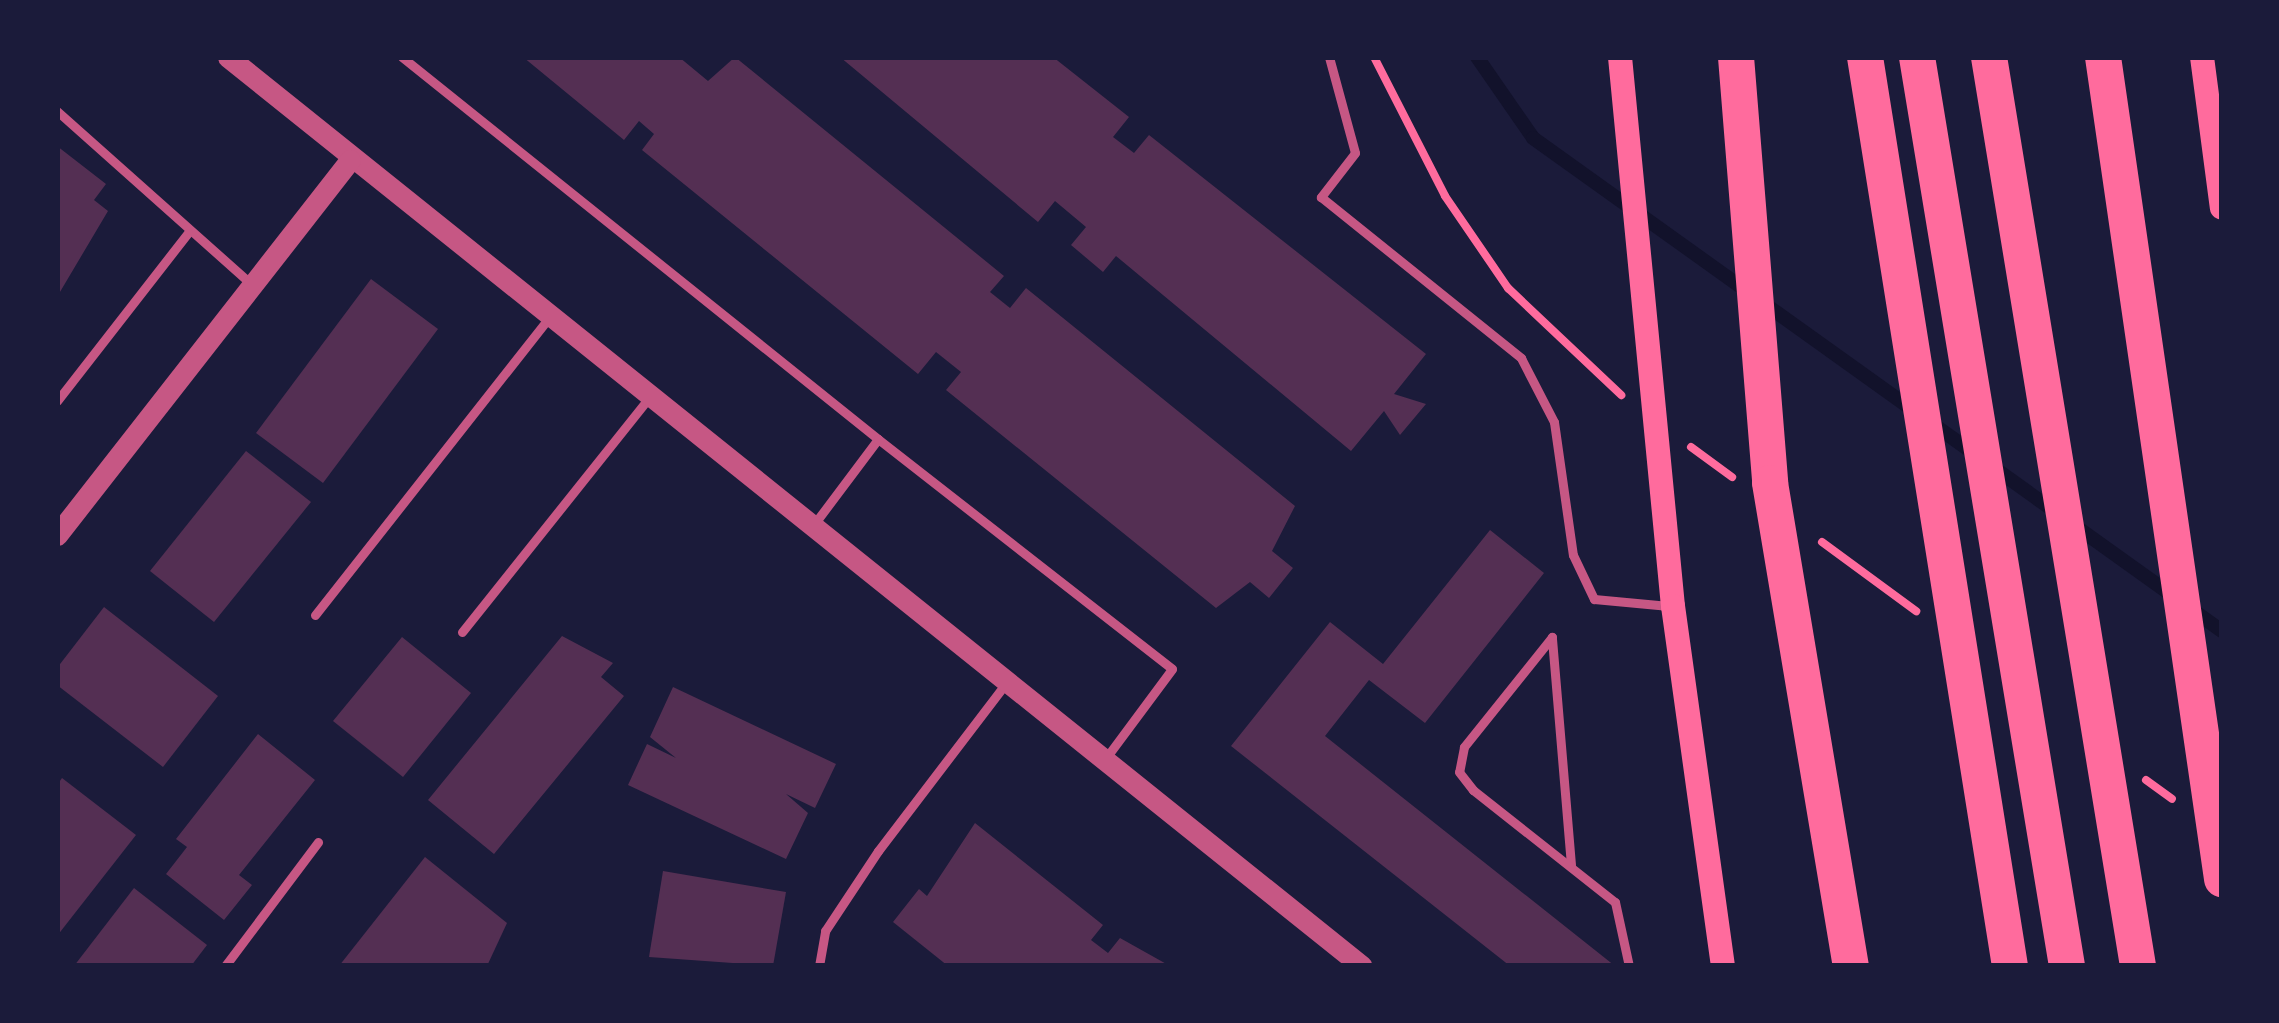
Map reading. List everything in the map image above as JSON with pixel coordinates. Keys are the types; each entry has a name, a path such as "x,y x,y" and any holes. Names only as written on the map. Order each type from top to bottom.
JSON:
{"highway":[{"path":"1865,57 1962,698 2010,966"},
{"path":"1917,57 2067,966"},
{"path":"1989,57 2108,806 2138,966"},
{"path":"2103,57 2222,879"},
{"path":"1737,61 1781,569 1851,966"},
{"path":"2148,360 2222,703"}],"main road":[{"path":"1619,57 1672,606 1723,966"},
{"path":"2202,57 2222,208"}],"street":[{"path":"228,57 350,160 1362,966"},
{"path":"57,535 350,160"}],"lane":[{"path":"402,57 878,440 1172,669 1104,760"},
{"path":"1329,57 1355,153 1321,197 1521,358 1554,422 1581,580 1594,599 1672,606"},
{"path":"57,111 172,203 188,233 252,285"},
{"path":"57,401 188,233"},
{"path":"314,615 549,318"},
{"path":"462,632 649,398"},
{"path":"812,527 878,440"},
{"path":"1571,866 1552,637 1464,747 1460,772 1571,866 1615,902 1629,966"},
{"path":"819,966 825,931 878,851 1006,682"},
{"path":"225,966 318,842"}],"building":[{"path":"523,57 679,57 708,81 735,57 1004,276 990,292 1010,308 1026,288 1295,506 1272,551 1293,568 1269,598 1250,582 1216,608 946,390 961,372 936,352 918,374 642,150 654,134 639,121 624,140"},
{"path":"840,57 1053,57 1129,117 1113,137 1134,153 1149,135 1426,354 1394,394 1426,404 1400,435 1384,411 1351,451 1116,256 1103,272 1071,245 1086,227 1055,201 1038,222"},
{"path":"57,146 106,184 94,200 108,211 57,297"},
{"path":"371,279 438,329 323,483 256,433"},
{"path":"246,451 311,502 214,622 150,571"},
{"path":"1490,530 1544,573 1425,723 1369,680 1325,736 1615,966 1510,966 1231,746 1330,622 1383,664"},
{"path":"104,607 218,696 163,767 57,685 57,668"},
{"path":"562,636 613,663 601,677 624,696 494,854 428,800"},
{"path":"402,637 471,693 403,777 333,721"},
{"path":"673,687 836,764 815,808 786,794 808,813 786,859 628,785 647,744 676,758 650,737"},
{"path":"258,734 315,780 239,875 252,885 224,920 166,874 187,847 176,839"},
{"path":"62,778 136,835 57,936 57,785"},
{"path":"975,823 1103,925 1091,940 1108,953 1120,938 1170,966 948,966 893,922 919,889 927,896"},
{"path":"425,857 507,923 487,966 339,966"},
{"path":"663,871 786,892 773,966 649,957"},
{"path":"134,888 207,945 191,966 74,966"}],"waterway":[{"path":"1477,57 1533,138 1912,409"},
{"path":"1930,422 2222,631"}]}
